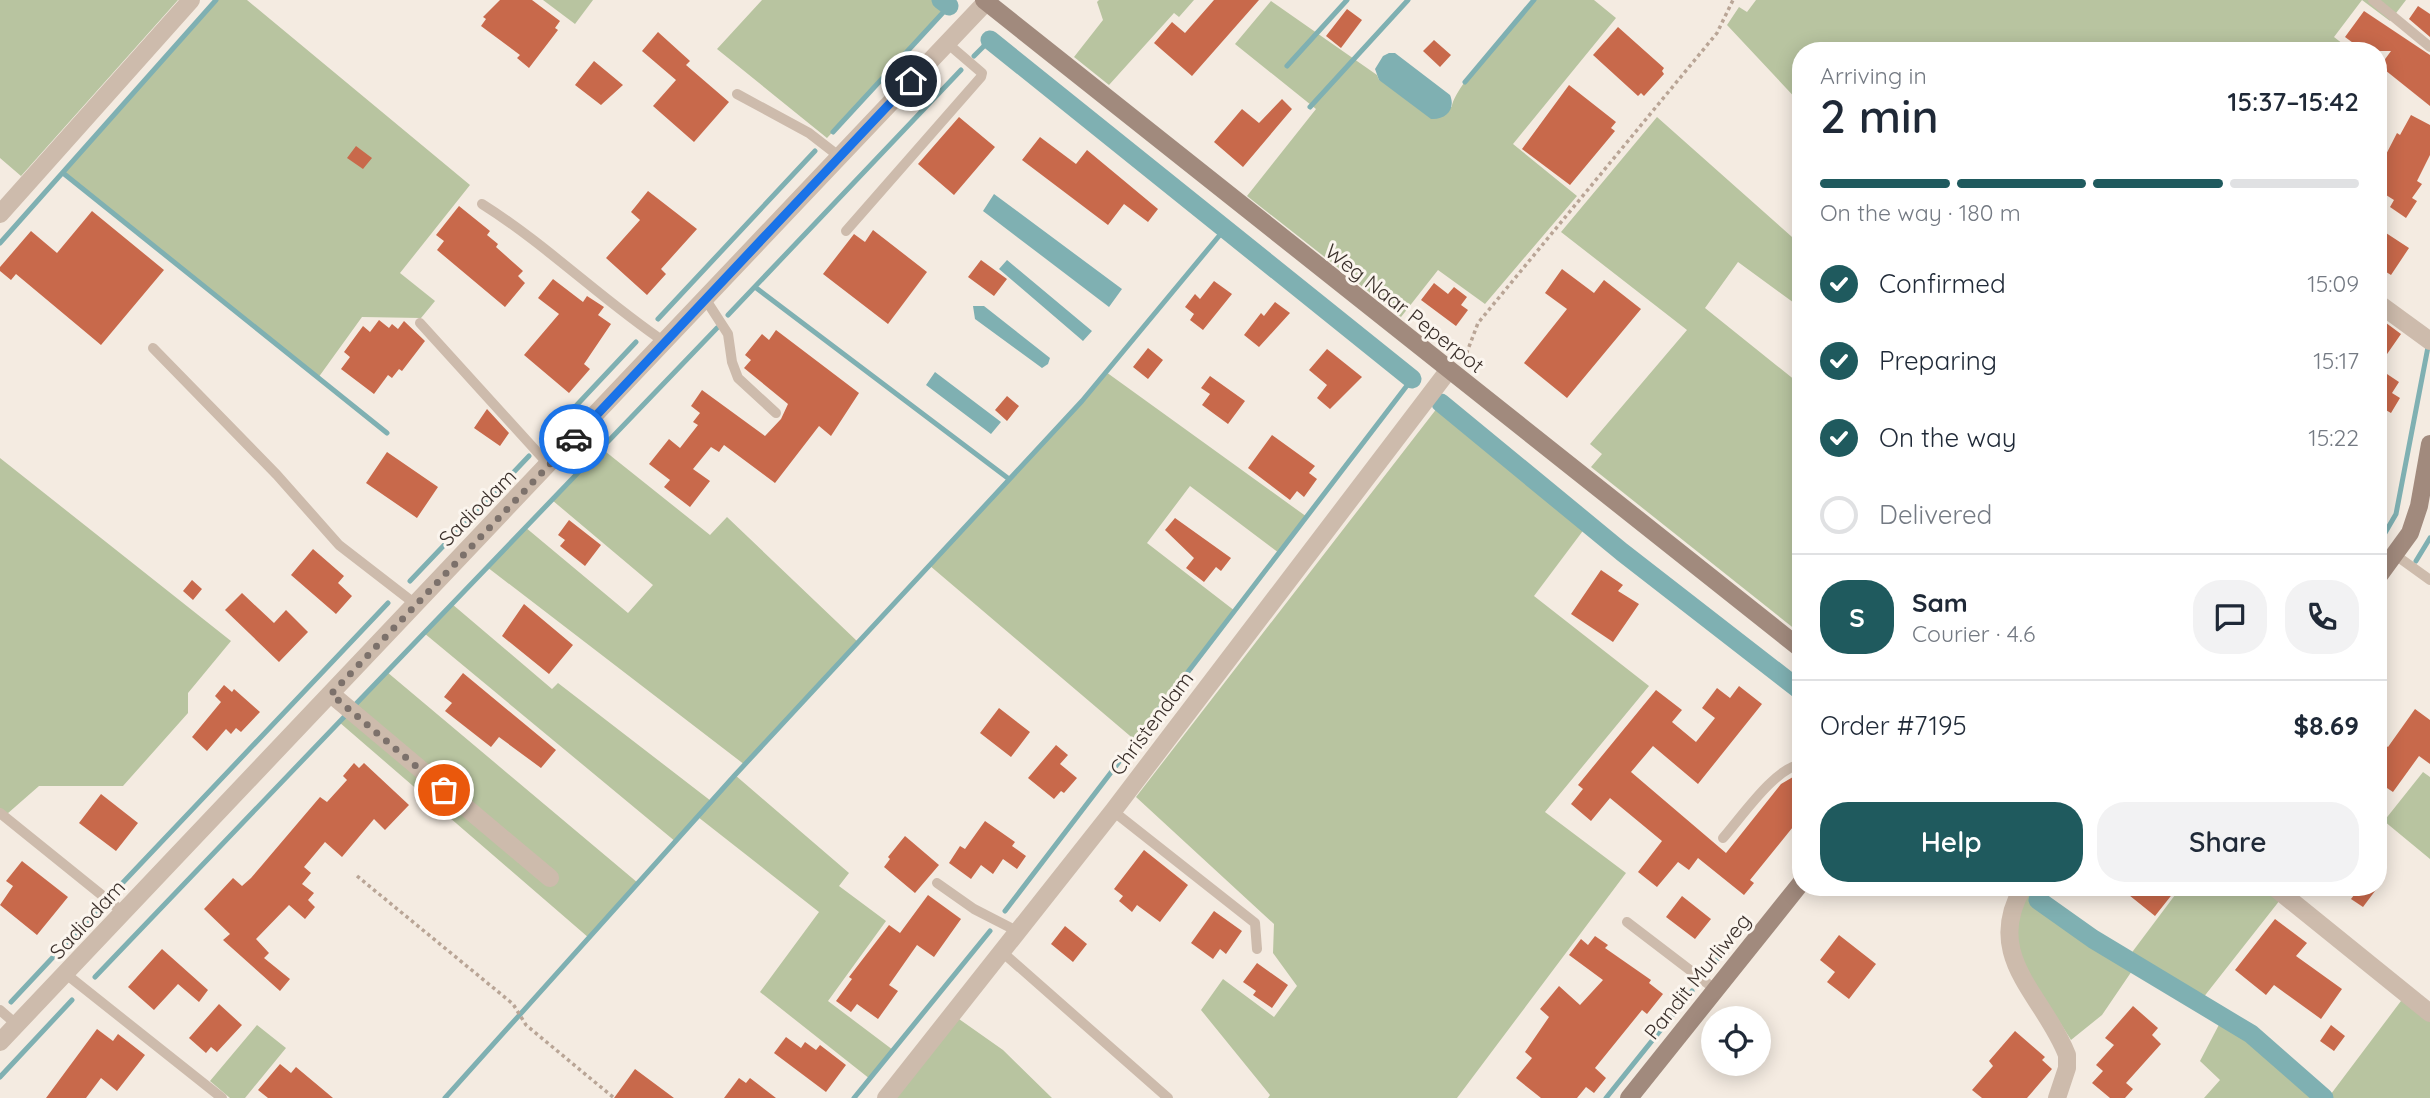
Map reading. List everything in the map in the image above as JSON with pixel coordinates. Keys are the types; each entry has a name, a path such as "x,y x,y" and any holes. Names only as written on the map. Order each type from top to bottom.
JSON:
{"street":[{"path":"0,214 191,0"},
{"name":"Weg Naar Peperpot","path":"985,1 1792,642"},
{"name":"Sadiodam","path":"0,1042 414,603 666,343 985,1"},
{"path":"2387,310 2430,341"},
{"name":"Christendam","path":"886,1098 1453,375"},
{"path":"2387,564 2410,533 2426,495 2430,444"},
{"path":"331,694 359,721 550,877"},
{"name":"Pandit Murliweg","path":"1629,1098 1792,894"},
{"path":"2018,896 2008,934 2010,951 2067,1055 2067,1068 2057,1098"},
{"path":"2285,896 2430,1013"}],"lane":[{"path":"2373,0 2430,47"},
{"path":"846,231 982,77 979,70 947,43"},
{"path":"737,94 809,133 840,157"},
{"path":"482,204 518,227 631,320 666,343"},
{"path":"706,300 728,334 732,362 738,378 776,413"},
{"path":"420,323 549,465"},
{"path":"153,348 277,475 340,545 414,603"},
{"path":"2394,554 2430,580"},
{"path":"1723,838 1780,774 1792,765"},
{"path":"1113,811 1255,923 1257,949"},
{"path":"0,813 124,913"},
{"path":"937,883 974,909 1017,931"},
{"path":"1627,922 1716,989"},
{"path":"1001,951 1168,1098"},
{"path":"66,974 222,1098"},
{"path":"0,1010 16,1024"}],"path":[{"path":"1453,375 1478,323 1717,33 1733,0"},
{"path":"357,876 513,1004 526,1025 614,1098"}],"green space":[{"path":"0,0 178,0 21,176 0,158"},
{"path":"216,0 247,0 470,185 400,273 435,301 421,318 362,317 318,378 63,173"},
{"path":"543,0 593,0 575,24"},
{"path":"762,0 936,0 947,9 827,138 717,49"},
{"path":"1194,0 1179,17 1174,13 1109,85 1074,57 1103,20 1097,2"},
{"path":"1534,0 1594,0 1616,18 1513,144 1577,196 1485,304 1438,270 1401,317 1247,196 1316,109 1235,44 1271,1 1377,75 1379,80 1452,107 1455,97 1474,69"},
{"path":"1756,0 2362,0 2334,37 2340,42 1792,42 1792,94 1727,25 1739,7 1747,12"},
{"path":"2362,0 2406,0 2390,21"},
{"path":"1657,117 1792,237 1792,301 1738,262 1705,308 1792,378 1792,627 1591,467 1602,454 1590,444 1687,330 1561,232"},
{"path":"1106,372 1307,517 1279,553 1190,486 1147,543 1235,611 1136,741 929,565"},
{"path":"1441,403 1588,524 1534,596 1649,686 1545,812 1626,873 1457,1098 1268,1098 1270,1095 1201,1010 1223,979 1274,1017 1297,986 1273,953 1274,924 1136,797"},
{"path":"601,448 710,535 727,517 858,642 745,765 487,567 525,527 628,613 653,585 552,500"},
{"path":"0,458 231,641 188,693 188,713 123,786 39,786 7,814 0,808"},
{"path":"452,604 552,689 558,683 711,801 735,775 849,873 839,886 886,921 828,1001 893,1050 870,1079 760,992 819,912 698,817 676,842 424,633"},
{"path":"387,672 638,883 589,938 339,722"},
{"path":"2423,772 2430,777 2430,859 2387,823 2387,817"},
{"path":"2026,896 2036,896 2093,939 2127,959 2174,896 2275,896 2280,900 2199,1003 2136,965 2102,1015 2071,1040 2018,956 2014,932"},
{"path":"2404,997 2430,1019 2430,1098 2328,1098"},
{"path":"2223,1017 2251,1034 2324,1098 2204,1098 2220,1080 2200,1061"},
{"path":"959,1019 1003,1050 1052,1098 896,1098"},
{"path":"257,1025 286,1048 245,1098 230,1098 210,1081"}],"water":[{"path":"1395,53 1450,95 1452,105 1445,116 1431,119 1379,80 1375,69 1383,56"},
{"path":"994,194 1122,289 1109,307 983,211"},
{"path":"1007,260 1092,331 1083,341 999,269"},
{"path":"973,306 984,306 1050,358 1048,364 1042,368 975,319"},
{"path":"935,372 1001,422 991,434 926,385"}],"building":[{"path":"500,0 532,0 560,21 555,28 558,30 529,68 517,58 520,55 481,26 486,19 483,17"},
{"path":"1214,0 1259,0 1192,76 1154,43 1172,22 1185,33"},
{"path":"2418,6 2430,14 2430,37 2409,19"},
{"path":"1347,9 1362,20 1341,48 1326,36"},
{"path":"2364,11 2430,55 2430,106 2387,72 2387,56 2391,51 2387,51 2387,42 2352,42 2345,37"},
{"path":"1618,27 1664,68 1664,74 1644,96 1641,93 1638,96 1593,55"},
{"path":"658,32 690,61 686,65 729,102 694,142 653,106 676,80 642,51"},
{"path":"1434,40 1451,55 1440,67 1423,51"},
{"path":"594,61 623,85 601,105 575,85"},
{"path":"1569,85 1616,122 1611,128 1615,131 1570,185 1522,149"},
{"path":"1282,99 1292,109 1243,167 1214,142 1242,109 1259,123"},
{"path":"2411,115 2430,125 2430,155 2417,181 2422,184 2412,198 2417,201 2406,218 2390,207 2394,200 2387,196 2387,152 2397,133 2400,135"},
{"path":"959,117 995,147 954,195 918,164"},
{"path":"1040,137 1076,164 1087,150 1158,209 1148,222 1124,204 1108,225 1022,160"},
{"path":"356,146 372,158 363,169 347,158"},
{"path":"648,191 697,229 661,269 666,274 647,295 606,258 640,220 631,212"},
{"path":"459,206 490,231 487,235 498,244 496,247 523,271 518,276 525,283 505,307 437,250 444,241 436,235"},
{"path":"92,211 164,270 101,345 16,274 11,280 0,271 0,267 31,231 57,253"},
{"path":"873,230 927,272 888,324 823,274 854,234 865,242"},
{"path":"2387,234 2409,248 2391,275 2387,273"},
{"path":"981,260 1007,279 994,296 968,277"},
{"path":"1562,269 1594,293 1604,280 1641,309 1567,398 1524,363 1567,309 1545,293"},
{"path":"553,279 583,302 587,296 604,307 598,315 611,324 584,364 590,369 569,393 524,355 559,314 538,298"},
{"path":"1214,281 1232,294 1203,330 1190,320 1194,314 1185,307 1195,294 1200,299"},
{"path":"1434,283 1448,294 1454,287 1467,297 1461,305 1468,310 1456,326 1421,300"},
{"path":"1275,302 1290,313 1259,347 1244,335 1261,313 1264,316"},
{"path":"379,320 389,328 392,324 398,329 404,321 425,341 402,371 399,369 392,378 388,375 374,394 341,369 350,357 344,352 363,326 370,332"},
{"path":"2387,324 2401,334 2387,354"},
{"path":"776,330 859,393 831,436 819,426 775,483 724,445 719,452 711,447 693,469 710,481 690,507 664,487 670,480 649,464 669,439 680,448 698,425 693,422 700,413 691,406 702,390 765,436 781,419 788,404 744,368 751,360 745,355 762,334 769,340"},
{"path":"1148,348 1163,360 1148,379 1133,367"},
{"path":"1327,349 1362,377 1330,409 1317,398 1327,385 1309,370"},
{"path":"2387,374 2399,382 2392,393 2400,398 2391,413 2387,411"},
{"path":"1210,376 1245,401 1228,424 1202,405 1210,394 1201,388"},
{"path":"1007,396 1019,406 1007,421 995,410"},
{"path":"487,409 509,433 500,446 474,428"},
{"path":"1272,435 1315,466 1309,473 1317,479 1304,497 1297,491 1290,500 1248,468"},
{"path":"387,452 438,487 417,518 366,483"},
{"path":"1175,518 1231,558 1221,571 1216,567 1204,582 1186,568 1194,558 1165,530"},
{"path":"569,520 601,545 585,566 560,546 565,540 558,535"},
{"path":"313,549 344,576 338,583 352,596 336,614 291,575"},
{"path":"1601,570 1623,585 1618,591 1639,604 1613,642 1571,614"},
{"path":"192,580 202,589 193,600 183,591"},
{"path":"242,593 274,623 286,610 308,632 279,662 225,610"},
{"path":"524,604 573,645 549,674 502,636"},
{"path":"463,673 556,750 541,768 499,737 491,747 445,711 452,703 444,697"},
{"path":"224,685 232,692 234,689 260,712 241,732 236,728 231,734 226,729 207,751 192,737 221,702 215,696"},
{"path":"1739,686 1762,704 1698,784 1653,746 1631,772 1726,853 1781,784 1792,778 1792,828 1750,880 1754,883 1744,895 1698,858 1689,870 1678,862 1657,887 1638,872 1662,841 1610,798 1591,821 1571,804 1583,789 1578,785 1656,690 1682,710 1672,722 1696,742 1715,718 1702,708 1717,688 1730,698"},
{"path":"999,708 1030,732 1011,757 980,733"},
{"path":"2415,709 2430,720 2430,764 2419,756 2393,792 2387,788 2388,747"},
{"path":"1056,745 1068,755 1060,764 1077,778 1064,793 1061,791 1054,799 1028,778"},
{"path":"354,763 359,768 364,763 409,805 385,830 374,819 342,857 325,842 304,867 311,873 302,884 314,893 308,900 315,907 305,919 289,905 256,939 269,953 264,958 290,979 280,991 223,940 230,934 204,909 233,878 242,886 251,878 320,797 327,802 347,780 343,776"},
{"path":"101,794 138,823 116,851 79,823"},
{"path":"985,821 1015,842 1012,846 1026,856 1017,869 1003,859 993,874 981,865 971,879 949,863 960,846 965,849"},
{"path":"905,836 939,865 915,893 884,867 890,859 888,857"},
{"path":"1144,850 1188,885 1160,922 1137,905 1132,912 1119,901 1123,896 1114,889"},
{"path":"22,861 68,897 37,935 0,905 13,886 6,881"},
{"path":"928,895 961,919 934,957 917,945 889,985 898,991 878,1019 857,1004 851,1012 836,1001 852,979 849,977 889,925 900,933"},
{"path":"1682,896 1711,919 1695,939 1666,917"},
{"path":"2130,896 2171,896 2155,916"},
{"path":"2353,896 2371,896 2363,907 2351,899"},
{"path":"1214,911 1242,931 1226,954 1220,949 1213,959 1191,943"},
{"path":"2275,919 2307,943 2296,956 2342,989 2321,1019 2274,985 2266,995 2235,970"},
{"path":"1065,926 1087,944 1073,962 1051,944"},
{"path":"1839,935 1876,964 1849,999 1827,982 1835,972 1820,960"},
{"path":"1595,936 1608,945 1605,948 1651,980 1649,983 1663,994 1647,1014 1642,1010 1595,1068 1606,1078 1594,1093 1586,1087 1577,1098 1541,1098 1516,1078 1532,1058 1525,1052 1549,1017 1540,1009 1559,986 1580,1005 1603,980 1569,955 1581,939 1588,945"},
{"path":"162,949 208,990 199,1002 178,984 154,1010 128,987"},
{"path":"1257,963 1288,985 1272,1008 1253,995 1256,991 1243,982"},
{"path":"219,1004 242,1025 217,1052 211,1047 206,1053 189,1038"},
{"path":"2133,1006 2158,1028 2152,1035 2161,1044 2126,1083 2133,1089 2125,1098 2110,1098 2092,1083 2103,1071 2096,1065 2114,1045 2105,1038"},
{"path":"2331,1025 2345,1036 2334,1051 2320,1041"},
{"path":"97,1029 113,1041 118,1034 145,1055 117,1091 101,1078 86,1098 46,1098"},
{"path":"2015,1031 2045,1057 2042,1060 2052,1069 2027,1098 1982,1098 1972,1090 1993,1066 1989,1061"},
{"path":"786,1037 801,1048 805,1042 816,1050 820,1045 846,1065 826,1092 774,1053"},
{"path":"280,1064 291,1073 296,1067 333,1098 268,1098 258,1090"},
{"path":"635,1069 674,1098 614,1098"},
{"path":"739,1078 746,1083 750,1078 776,1098 724,1098"}],"waterway":[{"path":"0,243 216,0"},
{"path":"941,0 949,6"},
{"path":"1287,66 1347,0"},
{"path":"1310,107 1408,0"},
{"path":"1465,82 1534,0"},
{"path":"833,132 949,6"},
{"path":"974,56 990,40"},
{"path":"990,40 1412,379"},
{"path":"728,315 961,70"},
{"path":"658,319 815,151"},
{"path":"63,173 387,433"},
{"path":"445,1098 735,775 1082,401 1224,230"},
{"path":"755,287 1009,479"},
{"path":"353,707 717,328"},
{"path":"542,442 636,342"},
{"path":"2387,530 2396,514 2428,347"},
{"path":"1005,911 1412,379"},
{"path":"1441,403 1622,552 1792,684"},
{"path":"410,581 529,456"},
{"path":"2416,561 2430,538"},
{"path":"113,893 388,603"},
{"path":"95,977 345,716"},
{"path":"2038,900 2093,939 2251,1034 2324,1098"},
{"path":"11,1002 100,907"},
{"path":"854,1098 990,931"},
{"path":"1711,967 1732,941"},
{"path":"1606,1098 1692,991"},
{"path":"0,1077 72,1000"}],"way so far":[{"path":"444,790 359,721 331,694 414,603 574,439"}],"route":[{"path":"574,439 911,81"}]}
